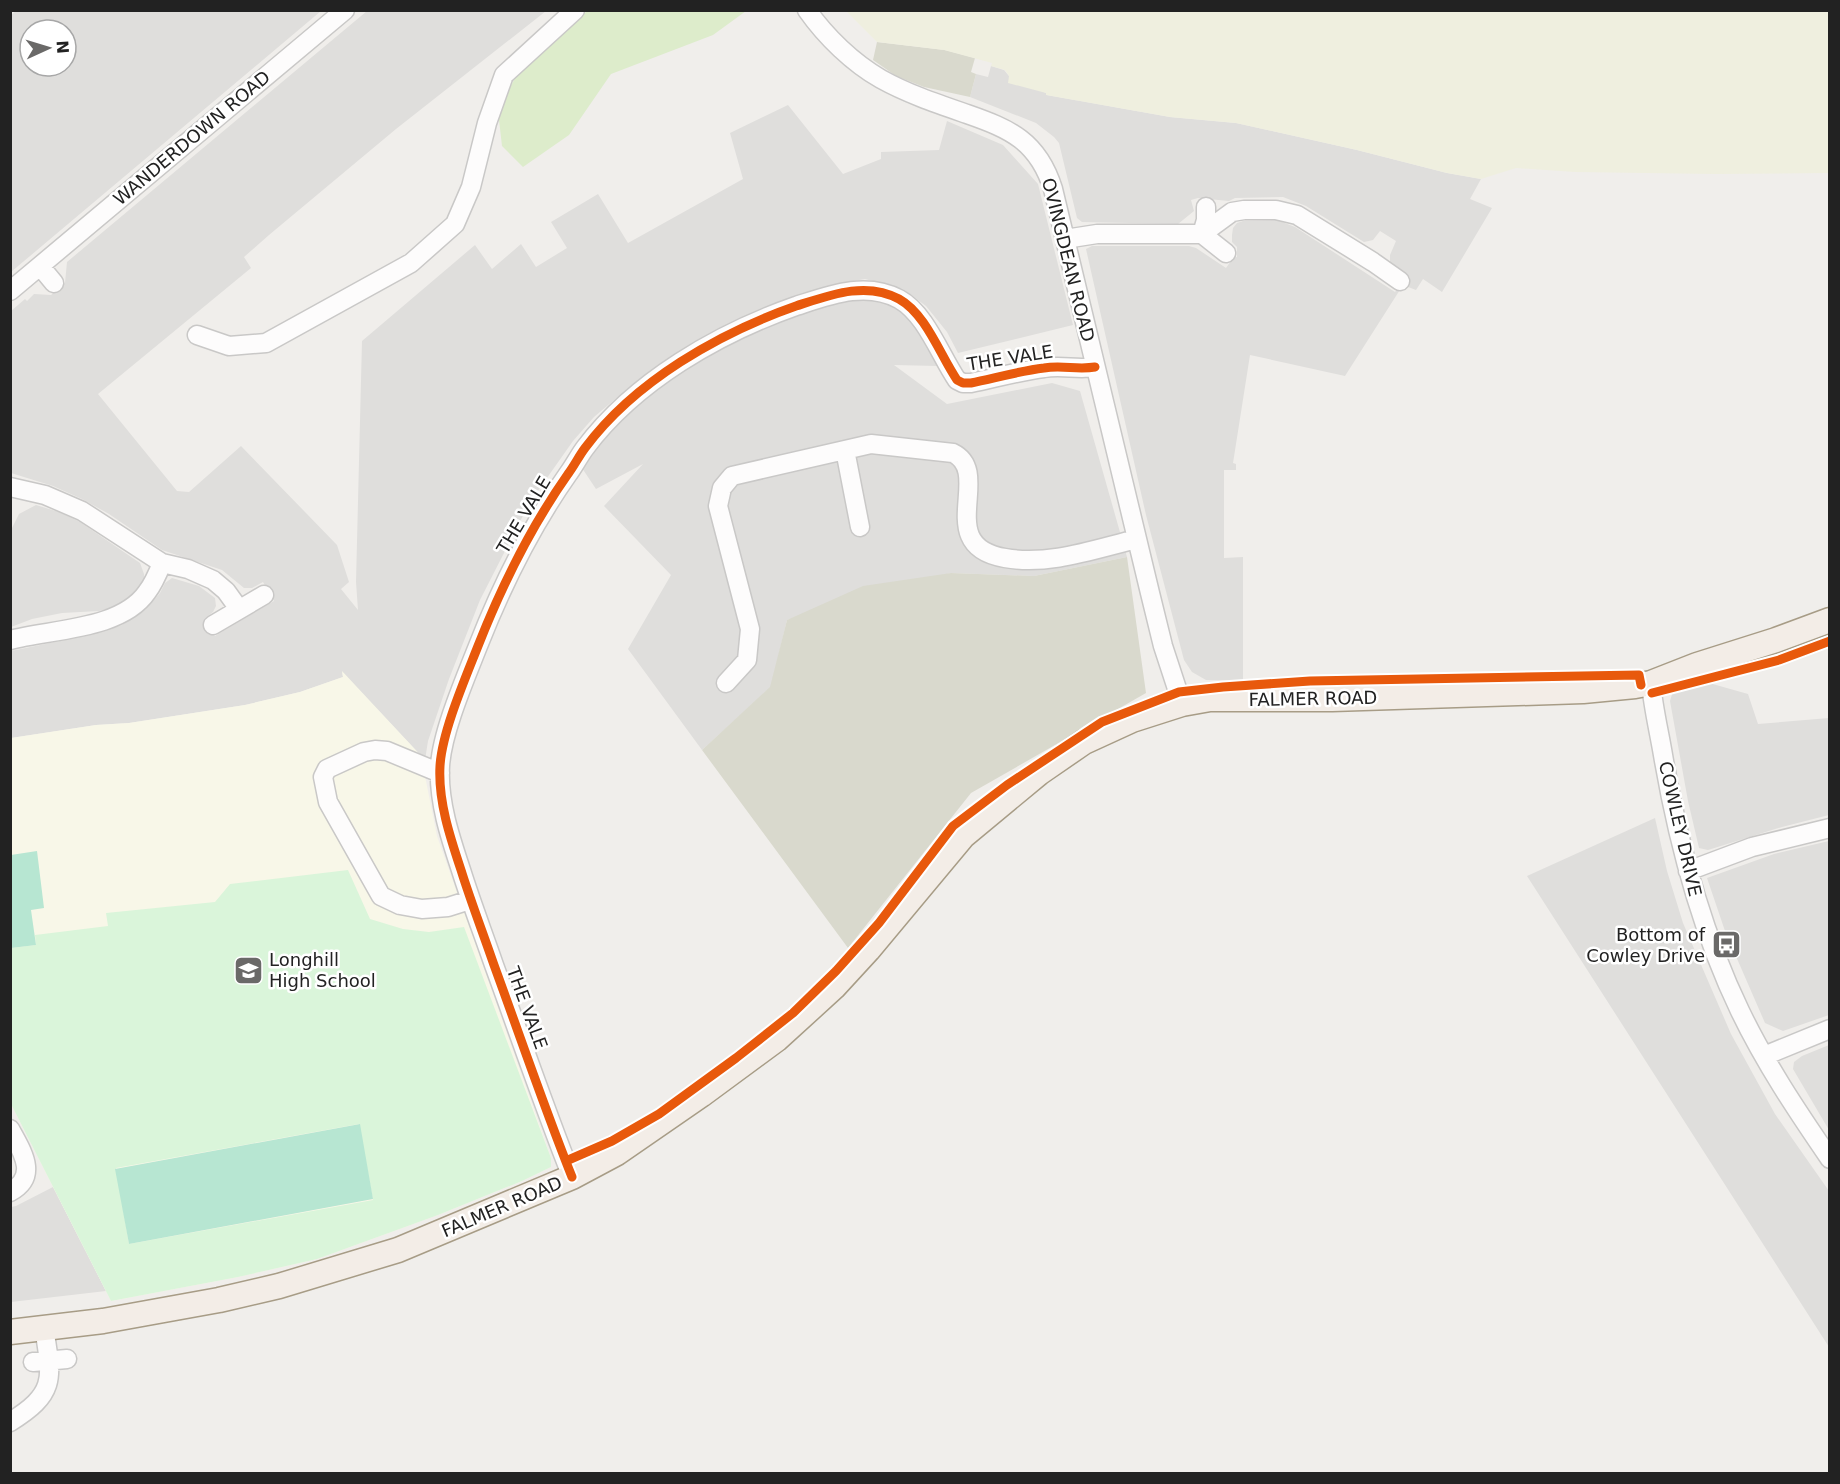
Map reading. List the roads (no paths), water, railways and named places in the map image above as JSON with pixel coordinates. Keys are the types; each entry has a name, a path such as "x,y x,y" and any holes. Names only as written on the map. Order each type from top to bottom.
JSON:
{"main road":[{"name":"FALMER ROAD","path":"10,1332 103,1321 162,1311 279,1286 398,1250 572,1178 617,1153 777,1039 834,987 868,950 963,836 1038,773 1084,742 1132,720 1182,704 1210,699 1332,699 1583,691 1651,683 1698,664 1776,640 1830,620"}],"street":[{"name":"WANDERDOWN ROAD","path":"10,291 345,10"},
{"path":"197,335 229,346 266,343 411,263 455,224 471,187 504,75 575,10"},
{"name":"OVINGDEAN ROAD","path":"807,10 831,38 858,63 880,78 913,95 1000,125 1021,139 1037,156 1050,179 1160,635 1182,704"},
{"path":"1202,234 1206,220 1206,207"},
{"path":"1065,239 1097,234 1202,234 1232,212 1278,210 1297,215 1378,254 1400,281"},
{"path":"1202,234 1226,253"},
{"path":"40,266 54,283"},
{"name":"THE VALE","path":"572,1178 470,900 445,813 440,773 445,737 472,661 513,564 536,521 585,448 637,395 683,360 712,342 766,316 813,301 863,289 886,293 906,303 925,325 957,380 963,384 1059,366 1082,369 1095,367"},
{"path":"726,683 747,660 750,629 718,506 722,488 732,476 871,444 953,453 961,457 968,466 966,522 968,530 978,545 994,556 1023,560 1053,558 1137,539"},
{"path":"845,450 860,527"},
{"path":"11,489 45,495 82,511 162,563 188,569 213,580 226,591 239,609"},
{"path":"10,640 106,620 123,612 140,601 147,593 162,563"},
{"path":"213,625 264,595"},
{"name":"COWLEY DRIVE","path":"1651,683 1675,820 1688,871 1722,972 1764,1056 1830,1159"},
{"path":"440,773 387,751 375,750 364,752 327,769 323,777 328,802 377,891 383,897 400,905 422,909 448,907 470,900"},
{"path":"1688,871 1752,848 1830,828"},
{"path":"1764,1056 1830,1029"},
{"path":"10,1129 26,1162 27,1172 21,1184 10,1192"},
{"path":"10,1422 32,1408 42,1397 50,1377 50,1360 44,1328"}],"place":[{"name":"Bottom of Cowley Drive","path":"1726,945"},
{"name":"Longhill High School","path":"248,970"}]}
